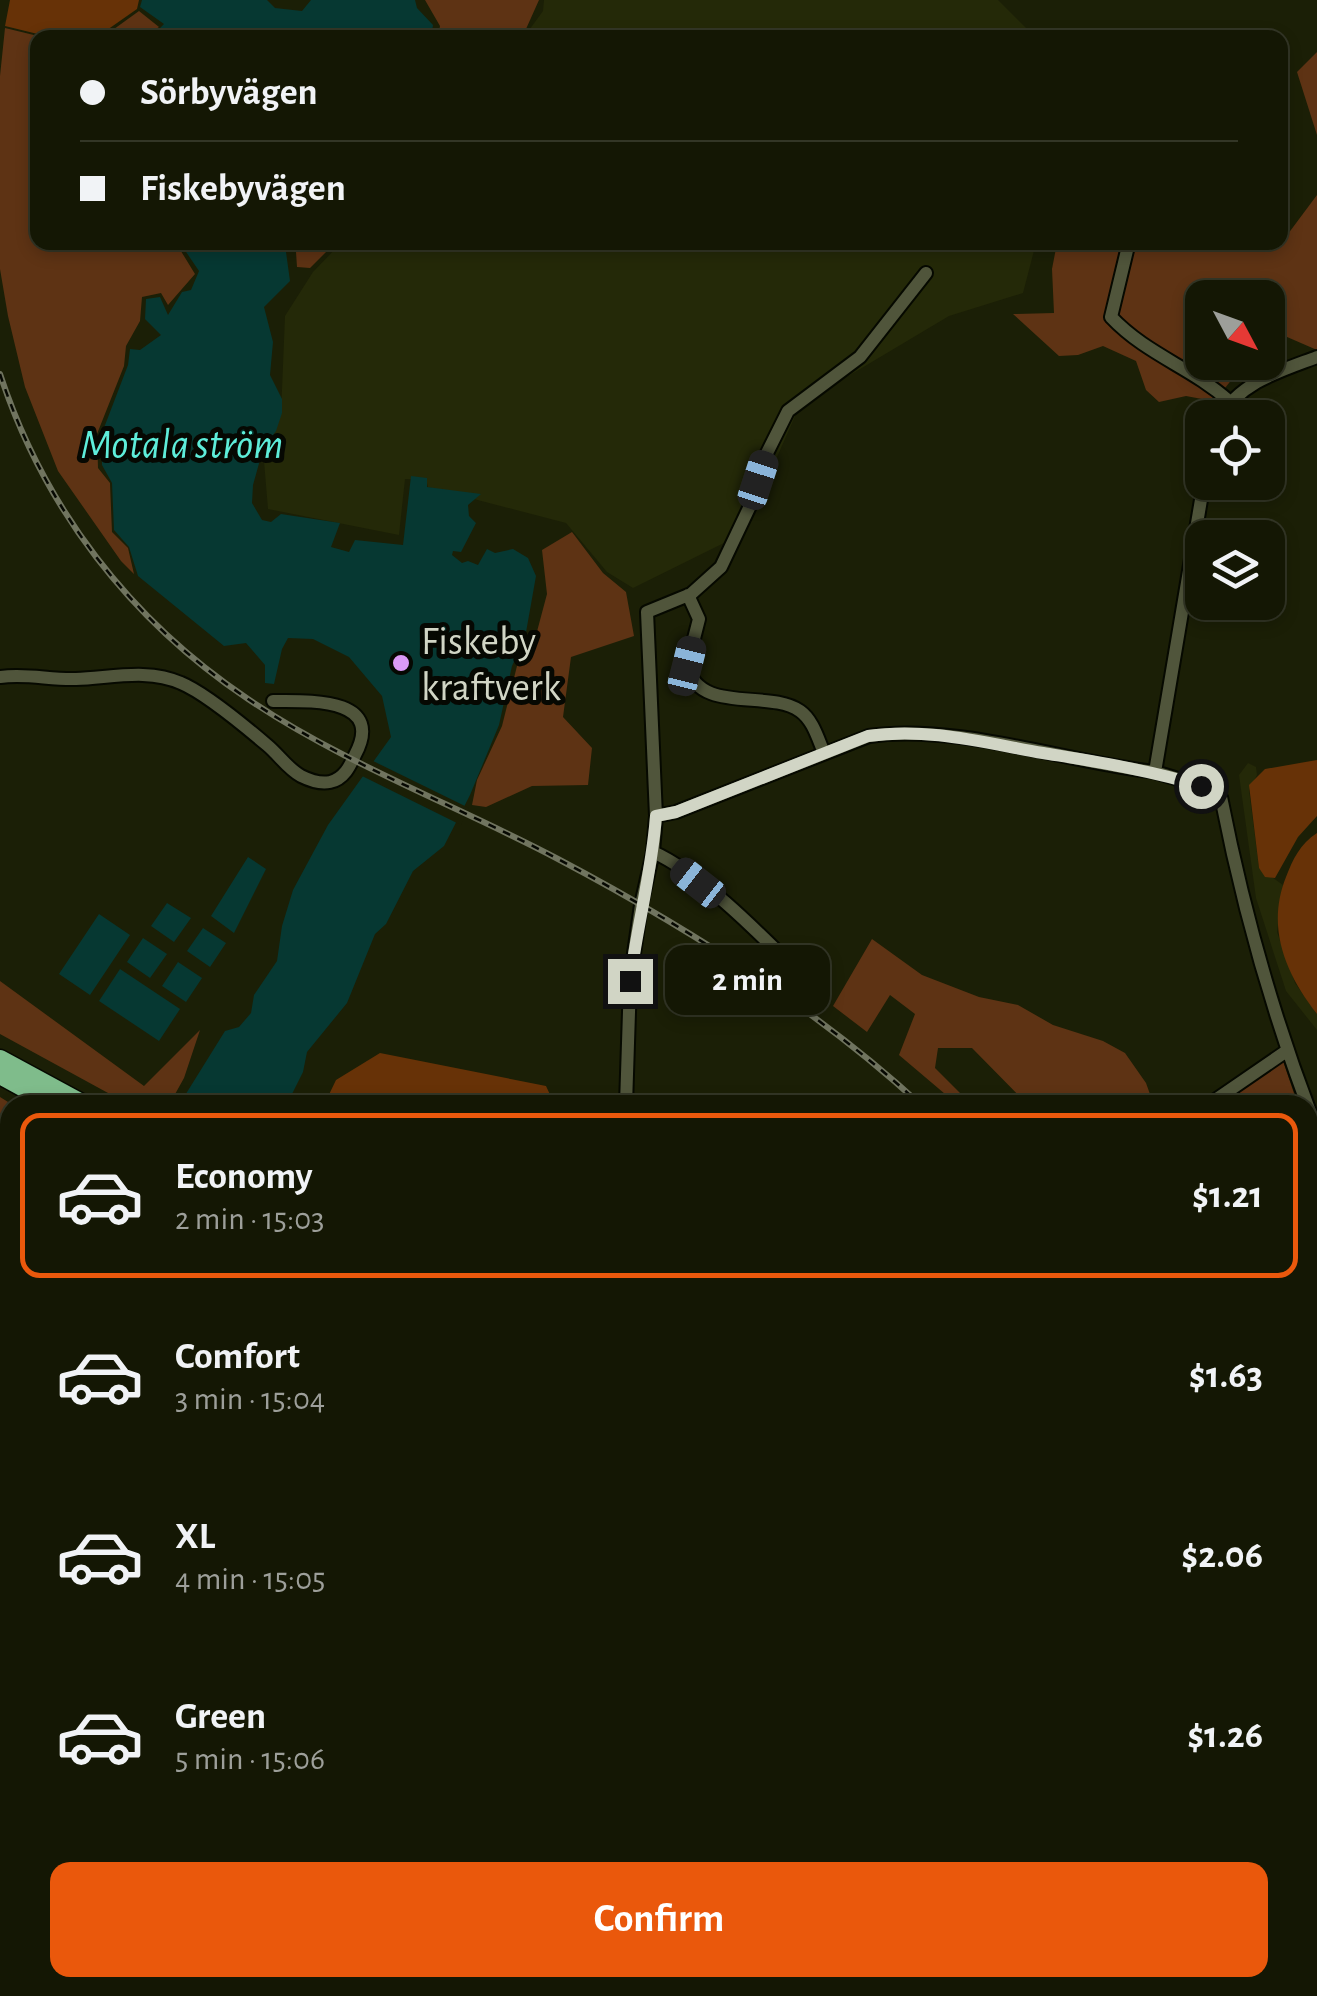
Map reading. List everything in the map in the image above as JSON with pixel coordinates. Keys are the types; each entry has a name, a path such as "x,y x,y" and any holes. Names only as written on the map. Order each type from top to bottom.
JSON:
{"highway":[{"path":"0,1058 67,1095"},
{"path":"0,1075 37,1095"}],"street":[{"path":"1127,250 1106,316 1154,354 1208,382 1228,400"},
{"path":"626,1095 630,981 656,816 647,612 688,595 720,566 750,506 767,453 788,410 860,357 926,273"},
{"path":"1230,400 1252,383 1317,357"},
{"path":"1156,768 1201,500"},
{"path":"688,595 699,619 687,666 697,686 714,694 796,708 811,724 824,752"},
{"path":"0,676 74,680 124,673 177,681 240,724 302,776 331,782 345,773 364,730 358,717 329,703 273,700"},
{"path":"656,816 676,812 868,736 913,732 1156,768 1201,786 1221,796 1236,864 1304,1095"},
{"path":"653,852 731,909 790,964"},
{"path":"1223,1095 1288,1050"}],"shaded area":[{"path":"10,0 139,0 137,9 107,30 30,32 5,26"},
{"path":"425,0 539,0 525,30 439,30"},
{"path":"544,0 998,0 1028,30 529,30 543,11"},
{"path":"139,11 159,27 155,30 113,30"},
{"path":"5,28 30,34 30,250 180,250 195,274 168,305 161,293 142,297 140,321 126,346 124,366 97,434 98,468 110,483 112,532 128,548 134,574 58,471 25,387 0,269 0,76"},
{"path":"1317,52 1317,135 1297,72"},
{"path":"1317,195 1317,350 1285,336 1285,280 1185,280 1185,380 1231,380 1215,400 1186,396 1159,402 1146,390 1136,361 1103,346 1078,355 1059,356 1013,314 1054,313 1052,269 1056,250 1288,250 1288,234"},
{"path":"328,250 310,268 297,267 296,252"},
{"path":"334,250 1034,250 1023,293 949,316 845,378 796,414 740,541 730,540 633,588 607,572 566,523 428,487 426,480 405,479 399,535 268,509 264,461 281,414 285,316 313,272"},
{"path":"572,532 603,573 626,592 634,636 571,657 563,717 592,748 588,785 532,786 486,807 472,805 477,780 502,726 521,650 535,639 547,594 542,550"},
{"path":"1317,760 1317,816 1298,837 1275,878 1265,877 1259,868 1249,785 1265,769"},
{"path":"1248,763 1256,767 1257,775 1249,790 1259,868 1283,885 1277,932 1295,983 1317,1014 1317,1030 1286,991 1256,898 1239,775"},
{"path":"1317,833 1317,1014 1288,966 1278,914 1291,864"},
{"path":"872,939 922,975 979,997 1018,1005 1053,1025 1103,1041 1125,1053 1150,1095 1018,1095 972,1048 938,1048 935,1068 962,1095 946,1095 899,1055 915,1014 890,995 867,1032 833,1006"},
{"path":"0,981 144,1086 200,1030 175,1095 112,1095 0,1034"},
{"path":"380,1053 546,1086 550,1095 329,1095 336,1080"},
{"path":"1283,1061 1295,1095 1230,1095"}],"water":[{"path":"142,0 267,0 275,8 302,11 311,0 415,0 417,8 433,25 432,30 158,30 164,24 140,7"},
{"name":"Motala ström","path":"185,250 288,250 290,281 264,307 273,342 270,375 282,399 282,413 276,431 263,449 253,485 252,503 262,520 271,522 281,514 340,523 331,547 349,552 355,540 403,545 411,476 427,478 427,487 481,494 468,505 469,516 476,523 461,552 453,551 452,555 462,563 478,565 487,549 495,553 513,549 528,558 536,576 525,638 512,666 499,725 470,795 444,846 413,871 386,924 375,934 347,1003 307,1052 303,1072 292,1095 185,1095 225,1031 239,1027 251,1013 254,995 277,961 293,890 328,825 391,737 382,696 349,657 313,639 288,638 274,684 265,683 265,665 246,643 224,646 138,576 129,547 114,530 112,483 102,465 102,433 128,365 130,349 140,350 161,335 145,319 146,299 160,297 168,315 182,292 191,290 199,271"},
{"path":"248,857 266,869 234,933 211,916"},
{"path":"167,903 191,918 174,942 151,926"},
{"path":"99,914 130,935 90,995 59,974"},
{"path":"203,928 226,943 210,967 187,951"},
{"path":"143,938 167,954 150,978 127,962"},
{"path":"178,962 202,978 186,1002 162,986"},
{"path":"120,969 180,1009 159,1041 99,1001"}],"pier":[{"path":"369,759 469,808 461,825 358,774"}],"railway":[{"path":"0,374 41,470 96,557 129,597 205,668 323,744 519,839 653,912 793,1002 910,1095"}],"place":[{"name":"Fiskeby kraftverk","path":"401,663"}],"route":[{"path":"630,981 656,816 676,812 868,736 913,732 943,736 1155,772 1201,786"}]}
